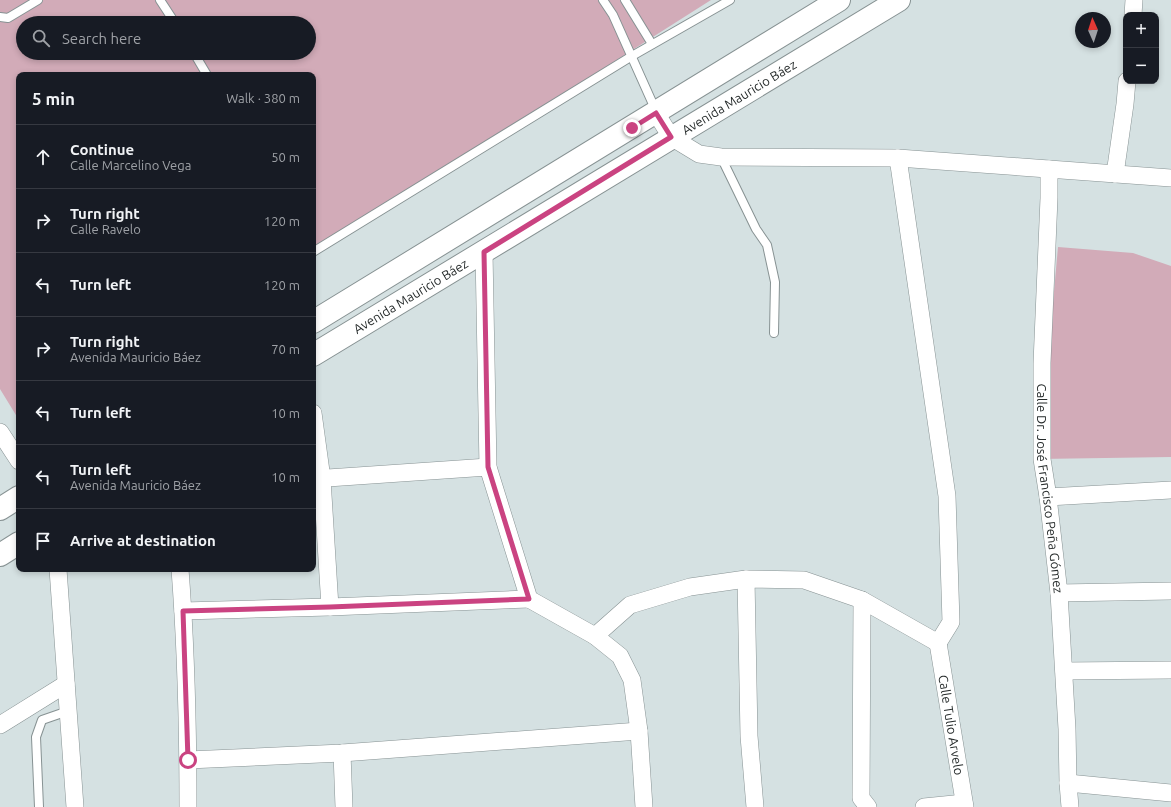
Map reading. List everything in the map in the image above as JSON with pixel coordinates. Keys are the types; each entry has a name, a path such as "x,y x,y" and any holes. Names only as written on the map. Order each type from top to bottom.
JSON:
{"main road":[{"path":"316,320 839,0"},
{"name":"Avenida Mauricio Báez","path":"316,353 899,0"},
{"path":"0,509 16,499"},
{"path":"0,555 16,545"}],"street":[{"path":"1133,12 1134,0"},
{"path":"1115,174 1127,84"},
{"path":"656,113 671,137 699,154 721,157 898,158 1171,178"},
{"path":"595,636 630,605 690,587 746,579 804,580 862,600 938,643 951,622 947,496 898,158"},
{"name":"Calle Dr. José Francisco Peña Gómez","path":"1049,169 1042,385 1042,459 1059,593 1070,807"},
{"path":"484,252 488,467 529,599"},
{"path":"0,432 16,456"},
{"path":"316,453 330,607"},
{"path":"318,479 488,467"},
{"path":"1048,497 1171,490"},
{"path":"58,572 74,807"},
{"path":"180,572 188,760 188,807"},
{"path":"746,579 749,736 755,807"},
{"path":"1059,593 1171,591"},
{"path":"183,611 529,599 595,636 620,656 632,680 639,731 644,807"},
{"path":"862,600 861,798 868,807"},
{"name":"Calle Tulio Arvelo","path":"938,643 964,805"},
{"path":"1064,671 1171,670"},
{"path":"0,725 66,684"},
{"path":"188,760 342,753 639,731"},
{"path":"342,753 344,807"},
{"path":"1068,783 1171,793"},
{"path":"924,807 964,805"}],"lane":[{"path":"0,17 8,18 38,0"},
{"path":"160,0 170,16"},
{"path":"604,0 613,15 632,56 656,113"},
{"path":"625,0 652,44"},
{"path":"316,248 652,44 730,0"},
{"path":"198,60 205,72"},
{"path":"721,157 756,229 767,246 776,282 774,333"},
{"path":"39,807 36,737 42,720 68,711"}],"shaded area":[{"path":"0,0 711,0 316,251 316,72 16,72 16,415 0,389"},
{"path":"1058,247 1133,253 1171,266 1171,457 1039,459"}],"route":[{"path":"188,760 183,611 529,599 488,467 484,252 671,137 656,113 632,128"}]}
